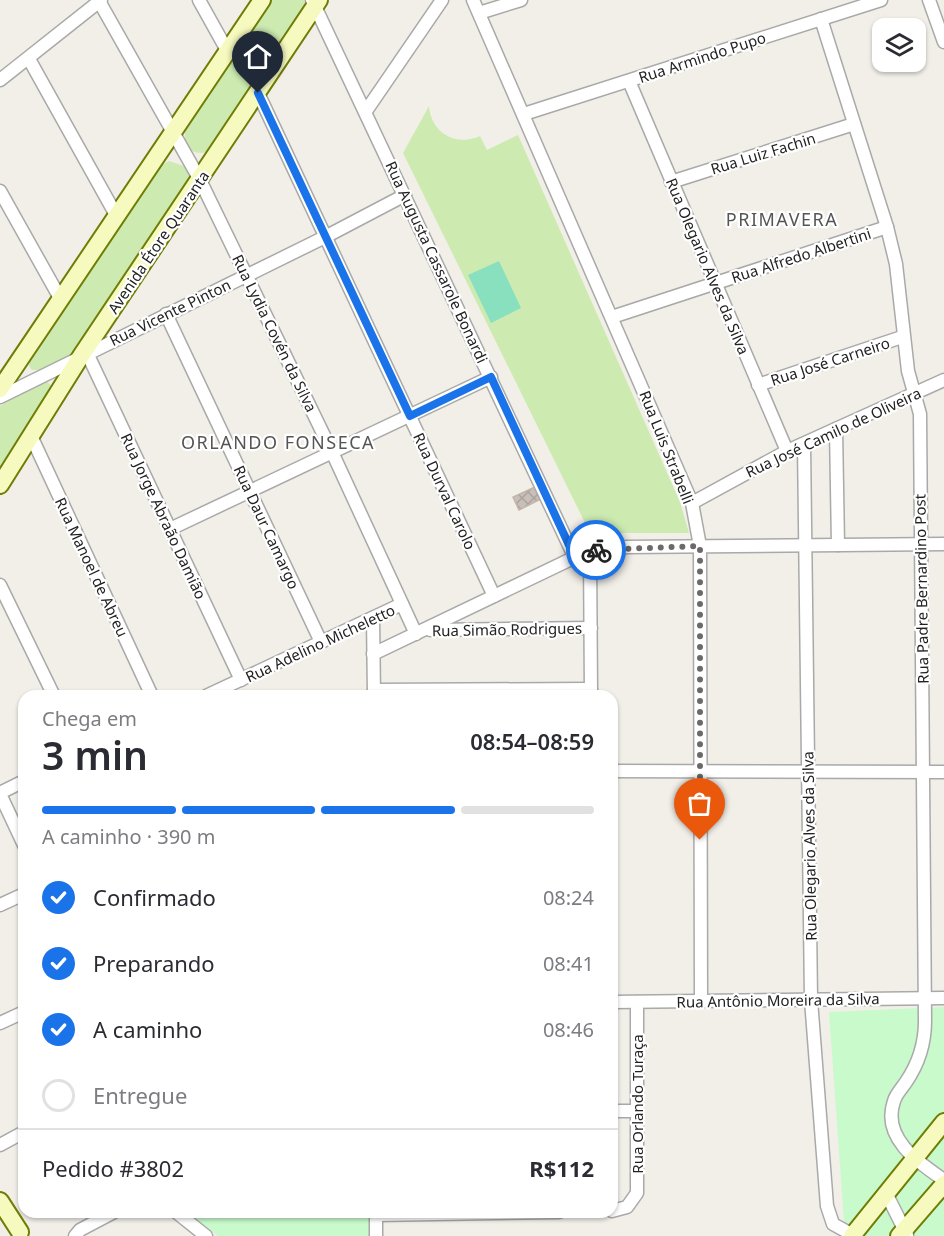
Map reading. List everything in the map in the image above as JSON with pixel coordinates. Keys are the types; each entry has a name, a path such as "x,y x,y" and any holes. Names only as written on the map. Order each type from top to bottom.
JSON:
{"street":[{"path":"199,0 228,52"},
{"path":"0,389 262,0"},
{"path":"366,111 442,0"},
{"name":"Rua Luis Strabelli","path":"473,0 692,503 700,546 701,1001"},
{"path":"479,13 521,0"},
{"name":"Rua Armindo Pupo","path":"524,114 881,0"},
{"path":"929,0 944,42"},
{"path":"0,80 100,1"},
{"name":"Rua Lydia Covén da Silva","path":"100,1 172,134 200,180 332,452 402,604 420,632"},
{"name":"Rua Augusta Cassarole Bonardi","path":"315,1 575,558"},
{"name":"Avenida Étore Quaranta","path":"0,485 84,354 258,93 315,1"},
{"name":"Rua Padre Bernardino Post","path":"820,19 887,226 901,295 902,337 908,371 920,414 925,1039 921,1052 894,1099 892,1110 895,1132 913,1158 944,1182"},
{"path":"28,59 116,215"},
{"name":"Rua Olegario Alves da Silva","path":"628,81 787,451"},
{"name":"Rua Durval Carolo","path":"258,93 494,596"},
{"name":"Rua Luiz Fachin","path":"671,182 854,124"},
{"path":"0,191 60,298"},
{"name":"Rua Vicente Pinton","path":"0,397 326,237 405,195"},
{"name":"Rua Alfredo Albertini","path":"612,317 887,226"},
{"name":"Rua Daur Camargo","path":"166,314 321,642"},
{"name":"Rua José Carneiro","path":"758,384 902,337"},
{"name":"Rua Jorge Abraão Damião","path":"84,354 241,680"},
{"path":"170,529 491,377"},
{"name":"Rua José Camilo de Oliveira","path":"692,503 787,451 944,380"},
{"path":"836,429 838,545"},
{"name":"Rua Manoel de Abreu","path":"32,438 149,690"},
{"name":"Rua Olegario Alves da Silva","path":"804,444 811,1000 827,1206 833,1224 852,1236"},
{"path":"373,654 590,550 627,547 944,544"},
{"path":"590,550 591,690"},
{"path":"0,585 51,690"},
{"name":"Rua Adelino Micheletto","path":"219,690 402,604"},
{"path":"373,618 374,690"},
{"name":"Rua Simão Rodrigues","path":"420,632 591,628"},
{"path":"618,771 944,772"},
{"path":"18,784 0,793 18,832"},
{"path":"0,905 18,897"},
{"name":"Rua Antônio Moreira da Silva","path":"618,1002 944,999"},
{"name":"Rua Orlando Turaça","path":"618,1209 631,1204 637,1188 637,1002"},
{"path":"0,1023 18,1015"},
{"path":"618,1111 636,1110"},
{"path":"852,1236 944,1122"},
{"path":"0,1145 18,1135"},
{"path":"886,1194 904,1234 944,1182"},
{"path":"0,1201 23,1234"},
{"path":"0,1217 23,1234"},
{"path":"75,1236 80,1230 103,1218"},
{"path":"184,1218 206,1236"},
{"path":"376,1218 376,1236"}],"green space":[{"path":"269,0 304,0 305,7 209,151 194,152 186,143 185,132"},
{"path":"429,106 434,124 446,135 462,140 480,136 487,150 518,135 680,502 689,533 590,533 403,153"},
{"path":"169,161 184,166 189,174 189,184 74,353 39,370 32,370 29,366 30,358 160,166"},
{"path":"499,261 521,308 491,323 468,275"},
{"path":"40,381 48,382 52,387 0,473 0,406"},
{"path":"944,1007 944,1236 845,1236 829,1012"},
{"path":"194,1218 369,1218 369,1236 218,1236"}],"building":[{"path":"537,486 543,498 519,510 513,497"}],"way so far":[{"path":"596,550 627,547 700,546 700,840"}],"district":[{"name":"PRIMAVERA","path":"782,219"},
{"name":"ORLANDO FONSECA","path":"278,442"}],"route":[{"path":"258,93 410,416 491,377 575,558 590,550 596,550"}]}
